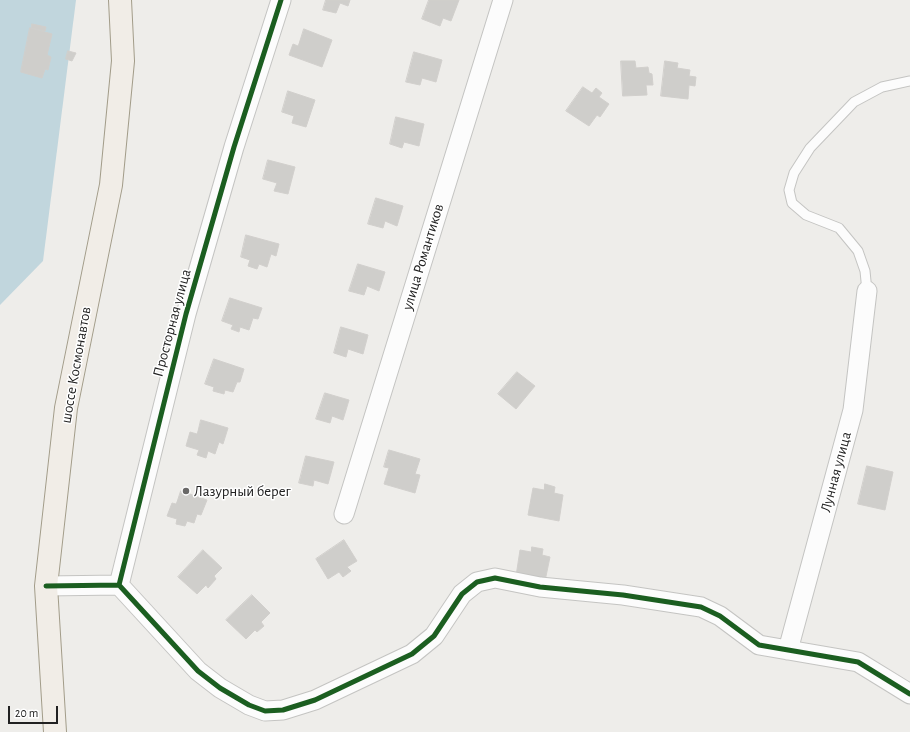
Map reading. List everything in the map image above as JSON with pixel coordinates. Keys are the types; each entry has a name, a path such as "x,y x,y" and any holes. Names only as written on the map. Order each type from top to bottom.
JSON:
{"main road":[{"name":"шоссе Космонавтов","path":"55,732 46,586 66,408 111,185 123,61 120,0"}],"street":[{"name":"Просторная улица","path":"119,585 186,314 234,147 281,0"},
{"name":"улица Романтиков","path":"344,514 503,0"},
{"name":"Лунная улица","path":"788,650 853,410 867,291"},
{"path":"46,586 119,585 198,671 220,688 249,706 266,711 283,710 315,700 412,654 434,636 462,594 477,582 495,578 540,587 623,595 701,607 720,616 759,645 858,662 910,694"}],"lane":[{"path":"867,291 865,270 858,251 839,228 806,215 792,203 789,190 794,173 810,148 854,102 882,87 910,81"}],"water":[{"path":"0,0 76,0 43,261 0,305"}],"building":[{"path":"326,0 350,0 348,6 340,3 336,13 323,10"},
{"path":"429,0 459,0 451,21 443,18 440,26 422,19"},
{"path":"32,24 46,27 45,31 32,28"},
{"path":"30,28 52,34 47,55 51,57 48,70 45,69 42,78 21,72"},
{"path":"304,29 332,40 322,67 289,55 293,44 298,46"},
{"path":"68,51 76,53 72,61 66,59"},
{"path":"414,52 442,60 436,82 422,78 420,85 406,82"},
{"path":"621,61 635,61 636,68 648,67 649,73 652,74 653,85 646,85 647,95 623,96"},
{"path":"665,61 678,63 677,68 690,70 689,76 696,77 695,86 689,85 688,99 661,96"},
{"path":"583,87 592,93 596,88 602,93 599,97 609,104 600,117 597,115 589,126 566,111"},
{"path":"288,91 315,100 306,127 292,123 294,116 282,112"},
{"path":"396,117 424,124 419,146 404,142 402,148 390,144"},
{"path":"268,160 295,167 288,194 274,191 277,183 263,179"},
{"path":"376,198 403,206 397,226 385,221 383,228 368,224"},
{"path":"246,235 279,244 276,256 271,254 267,267 259,264 257,269 248,266 250,260 241,257"},
{"path":"358,264 385,272 379,291 367,286 364,295 349,291"},
{"path":"230,298 262,308 258,319 253,318 249,330 240,327 239,332 231,329 233,325 222,321"},
{"path":"341,327 368,335 363,354 348,349 346,357 334,353"},
{"path":"214,359 244,369 240,382 237,382 233,392 225,390 224,394 213,391 214,387 205,384"},
{"path":"517,372 535,386 516,409 498,394"},
{"path":"325,393 349,400 343,420 332,416 330,423 316,419"},
{"path":"201,420 228,428 223,444 219,442 215,454 208,451 206,458 197,455 199,450 186,446 190,432 197,434"},
{"path":"389,450 420,459 415,474 420,475 415,493 384,484 389,468 384,467"},
{"path":"306,456 334,462 328,484 314,480 313,486 299,483"},
{"path":"867,466 893,472 885,510 858,504"},
{"path":"545,484 555,487 554,493 563,495 559,521 528,515 533,488 544,490"},
{"path":"181,491 207,500 201,515 197,514 194,523 187,521 185,526 176,524 177,519 167,516 172,503 176,504"},
{"path":"344,540 357,561 347,567 351,571 343,577 339,572 328,579 316,559"},
{"path":"532,547 543,549 542,555 550,557 545,581 516,576 520,550 531,552"},
{"path":"203,550 222,568 214,576 216,579 208,588 206,585 197,594 178,577"},
{"path":"252,595 270,613 261,622 264,626 257,632 255,630 246,639 226,620"}],"cycle path":[{"path":"46,586 119,585 186,314 234,147 281,0"},
{"path":"119,585 198,671 220,688 249,705 265,711 283,710 315,700 412,654 434,636 462,594 477,582 495,578 540,587 623,595 701,607 720,616 759,645 858,662 910,694"}],"place":[{"name":"Лазурный берег","path":"186,491"}]}
